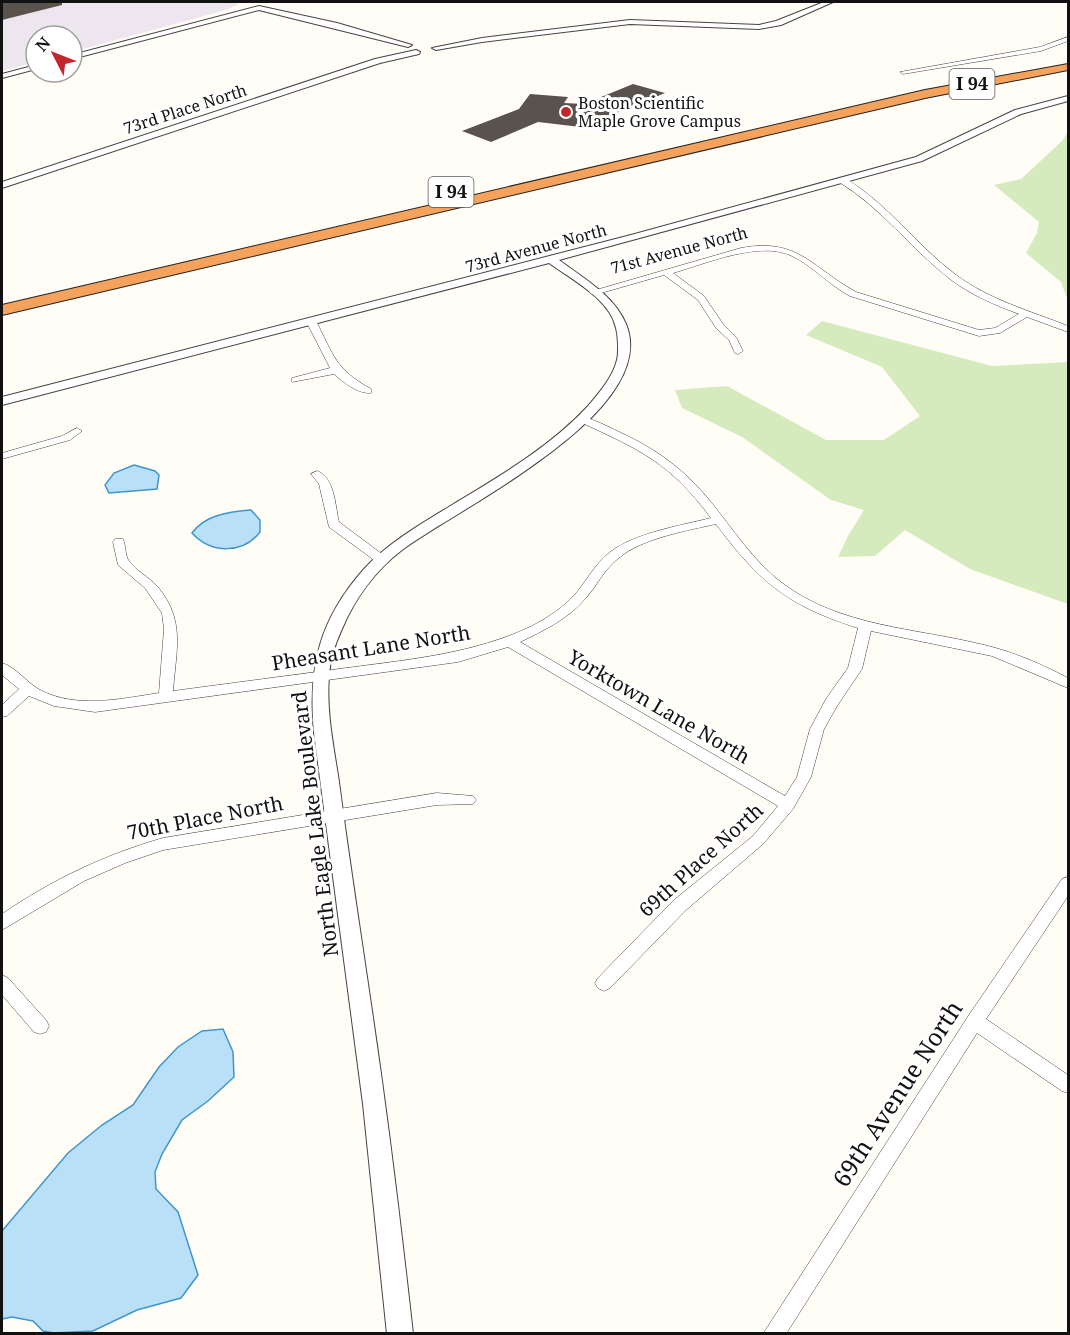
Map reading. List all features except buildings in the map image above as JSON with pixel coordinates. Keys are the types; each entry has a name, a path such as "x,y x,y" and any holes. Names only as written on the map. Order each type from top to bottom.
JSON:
{"highway":[{"path":"900,89 1068,51"},
{"name":"I 94","path":"13,292 900,89 1068,59"},
{"name":"I 94","path":"2,310 952,88 1068,67"},
{"path":"876,106 985,86 1068,74"}],"street":[{"name":"73rd Place North","path":"2,185 432,45 630,22 759,27 778,23 829,2"},
{"path":"195,23 249,3 259,8 334,25 407,47 416,52"},
{"name":"73rd Place North","path":"259,8 278,4 291,10 419,42 378,61"},
{"path":"84,54 259,8"},
{"path":"903,72 1041,49 1068,39"},
{"path":"2,76 24,70"},
{"name":"73rd Avenue North","path":"2,401 551,259 929,156 1018,112 1068,99"},
{"path":"842,180 865,193 954,277 980,293 1068,329"},
{"name":"71st Avenue North","path":"594,292 744,250 775,247 793,252 853,294 969,331 997,331 1028,313"},
{"name":"North Eagle Lake Boulevard","path":"400,1334 365,1032 334,815 322,716 320,678 329,640 339,618 354,592 382,560 423,529 550,447 584,420 610,389 625,360 624,330 607,304 551,259"},
{"path":"666,272 701,298 719,326 733,339 738,351"},
{"path":"310,321 336,370 347,380 367,391"},
{"path":"296,380 336,370"},
{"path":"584,420 667,463 686,480 748,558 777,585 809,605 866,627 987,649 1014,658 1068,683"},
{"path":"2,456 66,438 77,431"},
{"path":"317,474 325,484 333,524 382,560"},
{"name":"Pheasant Lane North","path":"2,668 27,690 67,704 95,707 320,678 458,657 510,642 563,612 581,596 598,570 621,550 663,533 717,520"},
{"path":"119,542 122,562 149,585 160,598 168,613 171,629 166,698"},
{"name":"69th Place North","path":"604,983 680,905 758,840 788,806 804,777 817,729 831,703 855,669 866,627"},
{"name":"Yorktown Lane North","path":"510,642 788,806"},
{"path":"2,712 27,690"},
{"name":"70th Place North","path":"2,923 60,884 128,854 174,842 334,815 437,799 468,800"},
{"name":"69th Avenue North","path":"773,1334 975,1021 1068,884"},
{"path":"2,983 40,1026"},
{"path":"975,1021 1068,1084"}],"shaded area":[{"path":"2,2 237,2 237,5 226,10 84,49 84,24 24,24 24,65 2,71"}],"green space":[{"path":"1068,132 1068,301 1061,282 1026,253 1037,233 1039,222 994,185 1021,179 1062,141"},
{"path":"822,321 992,366 1068,362 1068,604 970,569 905,530 875,556 838,557 864,510 831,500 742,437 682,408 675,390 727,386 826,440 884,440 920,416 882,367 806,335"}],"water":[{"path":"134,465 155,471 159,475 157,489 109,493 105,485 114,473"},
{"path":"251,510 260,520 260,532 253,539 236,548 217,548 208,545 192,533 211,518"},
{"path":"223,1029 233,1052 234,1077 208,1101 182,1120 162,1154 155,1172 156,1189 178,1212 198,1275 181,1298 137,1310 93,1331 54,1333 43,1331 33,1321 12,1317 2,1319 2,1231 68,1153 102,1125 133,1105 159,1067 178,1047 202,1031"}],"place":[{"name":"Boston Scientific Maple Grove Campus","path":"566,112"}]}
